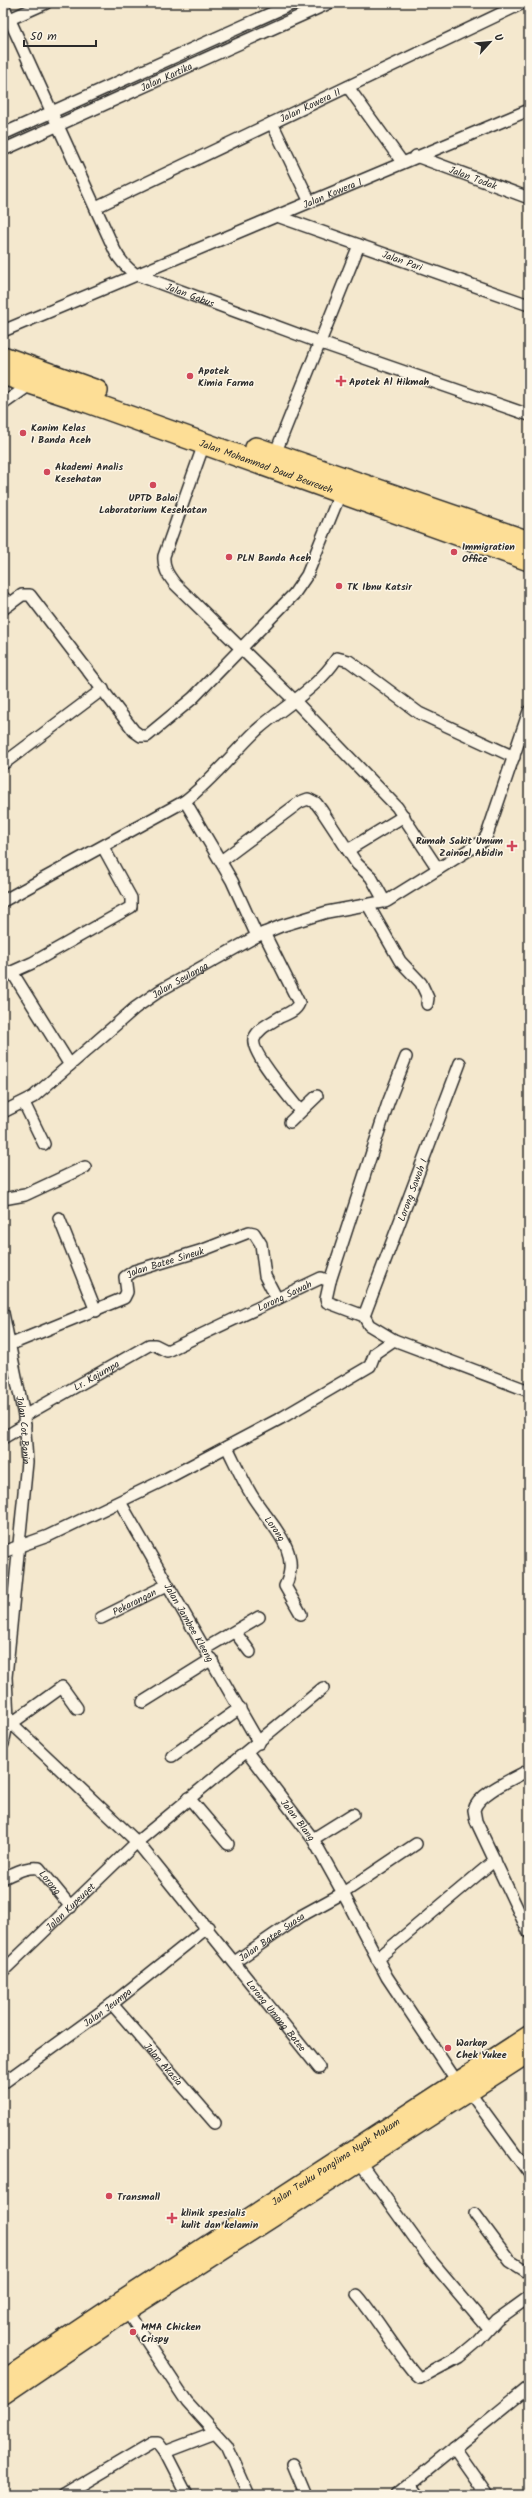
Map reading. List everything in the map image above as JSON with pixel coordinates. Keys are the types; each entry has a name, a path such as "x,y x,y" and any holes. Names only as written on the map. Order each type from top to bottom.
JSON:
{"highway":[{"name":"Jalan Mohammad Daud Beureueh","path":"3,357 275,454 529,542"},
{"name":"Jalan Mohammad Daud Beureueh","path":"3,374 529,560"}],"main road":[{"name":"Jalan Teuku Panglima Nyak Makam","path":"124,2306 359,2162 463,2086 529,2035"},
{"name":"Jalan Teuku Panglima Nyak Makam","path":"3,2395 11,2380 124,2306 463,2086 529,2053"}],"street":[{"path":"10,19 46,3"},
{"name":"Jalan Kartika","path":"3,134 53,113 294,3"},
{"name":"Jalan Kowera II","path":"96,207 348,87 422,49 523,3"},
{"name":"Jalan Kartika","path":"3,150 59,126 323,4"},
{"name":"Jalan Gabus","path":"3,5 120,261 135,274 320,343 529,415"},
{"path":"174,58 178,70"},
{"path":"348,87 402,162"},
{"name":"Jalan Kowera I","path":"3,331 135,274 529,110"},
{"path":"272,123 310,202"},
{"name":"Jalan Todak","path":"416,156 529,198"},
{"name":"Jalan Pari","path":"276,216 529,305"},
{"path":"275,454 358,245"},
{"path":"3,404 31,384"},
{"path":"204,444 164,556 164,565 175,584 294,700 404,816 438,869"},
{"path":"5,604 25,594 30,595 134,731 141,736 147,736 193,698 294,594 307,575 340,494"},
{"path":"3,901 185,801 201,788 258,729 328,670 336,658 349,661 419,713 514,757"},
{"path":"3,764 103,689"},
{"path":"221,861 300,802 308,799 316,803 322,811 357,864 371,877 385,902 483,841 487,835 529,712"},
{"path":"185,801 221,861 260,935 299,1003 295,1009 259,1031 254,1038 254,1046 267,1067 300,1111"},
{"path":"348,850 404,816"},
{"path":"70,1065 7,974 131,908 131,898 103,847"},
{"name":"Jalan Seulanga","path":"3,1112 24,1103 135,1008 161,990 260,935 318,914 385,902"},
{"path":"368,905 400,961 421,983 428,998 427,1004"},
{"path":"330,1281 388,1103 406,1057"},
{"name":"Lorong Sawah I","path":"364,1316 460,1063"},
{"path":"290,1122 317,1096"},
{"path":"24,1103 44,1144"},
{"path":"3,1199 25,1195 85,1167"},
{"path":"60,1218 96,1311"},
{"name":"Jalan Batee Sineuk","path":"9,1345 96,1311 125,1297 127,1292 124,1281 127,1274 203,1250 249,1232 254,1233 259,1239 265,1276 277,1299"},
{"name":"Lorong Sawah","path":"170,1350 321,1278 330,1281 326,1298 327,1302 364,1316 369,1325 394,1340 529,1391"},
{"name":"Jalan Cot Banin","path":"3,1313 24,1420 26,1485 4,1677 10,1721 3,1744"},
{"path":"3,1552 18,1548 120,1502 283,1417 370,1366 375,1352 394,1340"},
{"name":"Lr. Kajumpa","path":"3,1438 24,1420 149,1345 155,1345 166,1351 170,1350"},
{"name":"Lorong","path":"227,1447 250,1494 287,1543 290,1576 285,1586 301,1614"},
{"name":"Jalan Jambee Kleeng","path":"120,1502 167,1585 206,1648 259,1742"},
{"name":"Pekarangan","path":"101,1618 167,1585"},
{"path":"206,1648 260,1617"},
{"path":"235,1632 250,1652"},
{"path":"143,1702 212,1659"},
{"path":"10,1721 62,1687 77,1708"},
{"name":"Jalan Kupeuget","path":"3,1971 137,1842 323,1688"},
{"path":"172,1756 240,1708"},
{"name":"Jalan Batee Suasa","path":"10,1721 137,1842 236,1961 301,1916 343,1893 416,1844"},
{"name":"Jalan Blang","path":"247,1752 313,1839 343,1893"},
{"path":"529,1770 488,1794 475,1806 476,1820 529,1933"},
{"path":"189,1798 228,1844"},
{"path":"313,1839 353,1814"},
{"path":"377,1959 495,1860"},
{"name":"Lorong","path":"3,1878 31,1867 39,1868 71,1907"},
{"path":"343,1893 397,1994 463,2086 529,2173"},
{"name":"Jalan Jeumpa","path":"3,2083 112,2004 208,1927"},
{"name":"Lorong Umong Batee","path":"236,1961 320,2068"},
{"name":"Jalan Akasia","path":"112,2004 215,2123"},
{"path":"359,2162 429,2258 488,2328"},
{"path":"475,2214 510,2261 529,2273"},
{"path":"356,2295 418,2377 424,2377 459,2356 478,2342 488,2328 529,2297"},
{"path":"124,2306 187,2402 227,2446 249,2495"},
{"path":"397,2495 529,2387"},
{"path":"166,2452 215,2433"},
{"path":"64,2495 82,2490 152,2443 158,2443 166,2452 187,2495"},
{"path":"454,2448 487,2495"},
{"path":"293,2464 306,2495"},
{"path":"411,2483 419,2495"}],"place":[{"name":"Apotek Kimia Farma","path":"190,376"},
{"name":"Apotek Al Hikmah","path":"341,381"},
{"name":"Kanim Kelas I Banda Aceh","path":"23,433"},
{"name":"Akademi Analis Kesehatan","path":"47,472"},
{"name":"UPTD Balai Laboratorium Kesehatan","path":"153,485"},
{"name":"Immigration Office","path":"454,552"},
{"name":"PLN Banda Aceh","path":"229,557"},
{"name":"TK Ibnu Katsir","path":"339,586"},
{"name":"Rumah Sakit Umum Zainoel Abidin","path":"512,846"},
{"name":"Warkop Chek Yukee","path":"448,2048"},
{"name":"Transmall","path":"109,2196"},
{"name":"klinik spesialis kulit dan kelamin","path":"172,2218"},
{"name":"MMA Chicken Crispy","path":"133,2332"}]}
